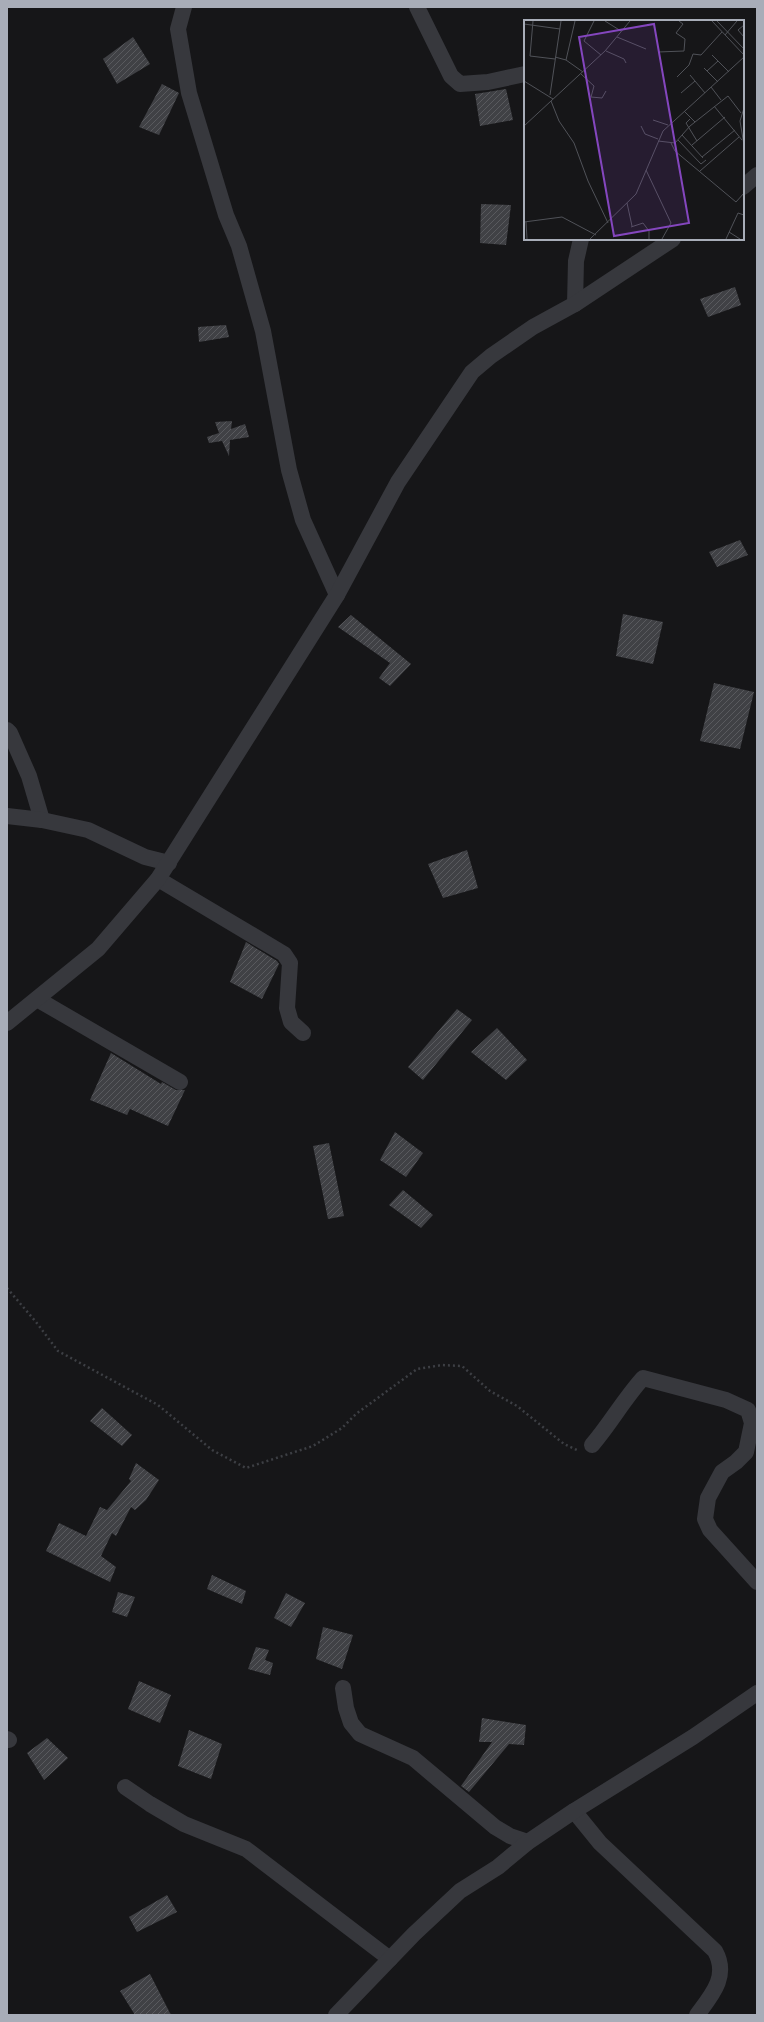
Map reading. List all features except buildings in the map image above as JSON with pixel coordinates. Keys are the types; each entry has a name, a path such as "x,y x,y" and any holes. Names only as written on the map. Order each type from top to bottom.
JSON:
{"street":[{"path":"184,7 178,29 189,92 226,215 239,246 263,331 289,470 301,512 337,595"},
{"path":"417,7 451,76 460,84 488,82 524,74"},
{"path":"744,186 757,175"},
{"path":"575,304 575,276 581,240"},
{"path":"7,1023 98,949 158,879 337,595 398,482 472,372 491,356 533,327 575,304 671,240"},
{"path":"7,730 10,733 28,776 42,820"},
{"path":"7,816 42,820 88,830 144,857 169,863"},
{"path":"158,879 284,954 290,963 287,1008 291,1022 303,1033"},
{"path":"36,999 180,1082"},
{"path":"592,1445 608,1426 626,1397 643,1378 726,1400 748,1410 752,1423 746,1452 736,1462 722,1472 708,1498 705,1519 710,1530 757,1582"},
{"path":"344,1688 346,1708 351,1723 360,1734 413,1758 495,1827 510,1836 528,1842"},
{"path":"341,2013 390,1959 440,1908 460,1891 498,1867 528,1842 574,1811 693,1737 757,1693"},
{"path":"125,1786 150,1804 184,1824 246,1849 390,1959"},
{"path":"574,1811 600,1843 715,1951 721,1964 722,1972 710,1998 697,2015"}],"path":[{"path":"7,1288 58,1351 158,1405 212,1450 246,1468 313,1446 342,1428 356,1414 417,1369 442,1365 462,1366 490,1391 517,1406 564,1444 580,1452 592,1445"}]}
